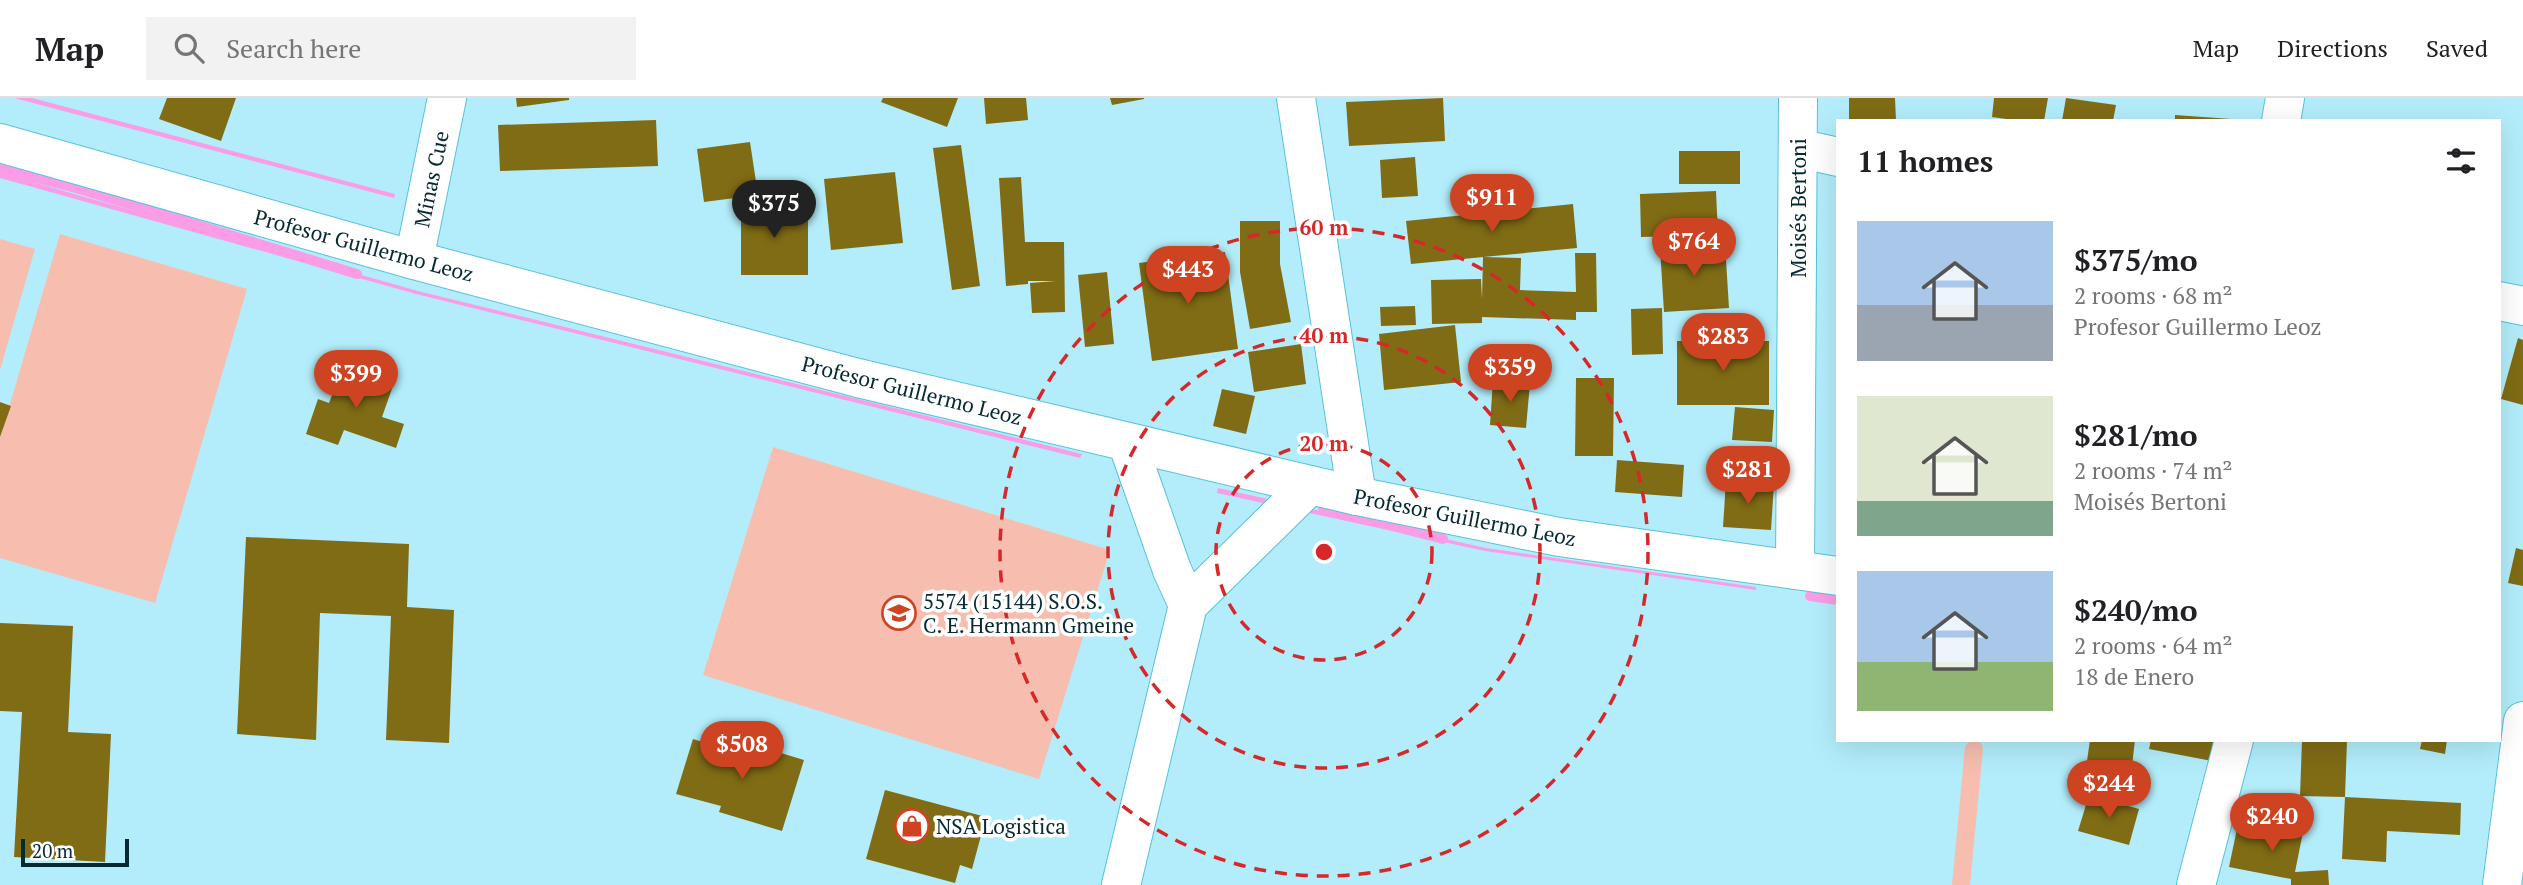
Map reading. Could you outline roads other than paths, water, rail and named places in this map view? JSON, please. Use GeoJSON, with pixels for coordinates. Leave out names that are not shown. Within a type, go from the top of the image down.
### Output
{"type":"FeatureCollection","features":[{"type":"Feature","properties":{"kind":"street","name":"Minas Cue"},"geometry":{"type":"LineString","coordinates":[[414,260],[447,98]]}},
{"type":"Feature","properties":{"kind":"street"},"geometry":{"type":"LineString","coordinates":[[1296,98],[1357,496]]}},
{"type":"Feature","properties":{"kind":"street","name":"Moisés Bertoni"},"geometry":{"type":"LineString","coordinates":[[1795,570],[1798,98]]}},
{"type":"Feature","properties":{"kind":"street"},"geometry":{"type":"LineString","coordinates":[[2281,119],[2285,98]]}},
{"type":"Feature","properties":{"kind":"street","name":"Profesor Guillermo Leoz"},"geometry":{"type":"LineString","coordinates":[[0,143],[414,260],[858,378],[1127,442],[1357,496],[1559,537],[1836,576]]}},
{"type":"Feature","properties":{"kind":"street"},"geometry":{"type":"LineString","coordinates":[[1798,148],[1836,157]]}},
{"type":"Feature","properties":{"kind":"street"},"geometry":{"type":"LineString","coordinates":[[2501,301],[2523,306]]}},
{"type":"Feature","properties":{"kind":"street"},"geometry":{"type":"LineString","coordinates":[[1127,442],[1172,570],[1188,606]]}},
{"type":"Feature","properties":{"kind":"street"},"geometry":{"type":"LineString","coordinates":[[1121,885],[1188,606],[1310,485]]}},
{"type":"Feature","properties":{"kind":"street"},"geometry":{"type":"LineString","coordinates":[[2501,706],[2523,711]]}},
{"type":"Feature","properties":{"kind":"street"},"geometry":{"type":"LineString","coordinates":[[2502,885],[2523,720]]}},
{"type":"Feature","properties":{"kind":"street"},"geometry":{"type":"LineString","coordinates":[[2196,885],[2233,742]]}},
{"type":"Feature","properties":{"kind":"waterway"},"geometry":{"type":"LineString","coordinates":[[0,169],[76,188],[357,274]]}},
{"type":"Feature","properties":{"kind":"waterway"},"geometry":{"type":"LineString","coordinates":[[1323,508],[1443,539]]}},
{"type":"Feature","properties":{"kind":"waterway"},"geometry":{"type":"LineString","coordinates":[[1810,596],[1836,600]]}},
{"type":"Feature","properties":{"kind":"place","name":"5574 (15144) S.O.S. C. E. Hermann Gmeine"},"geometry":{"type":"Point","coordinates":[899,613]}},
{"type":"Feature","properties":{"kind":"place","name":"NSA Logistica"},"geometry":{"type":"Point","coordinates":[912,826]}}]}
